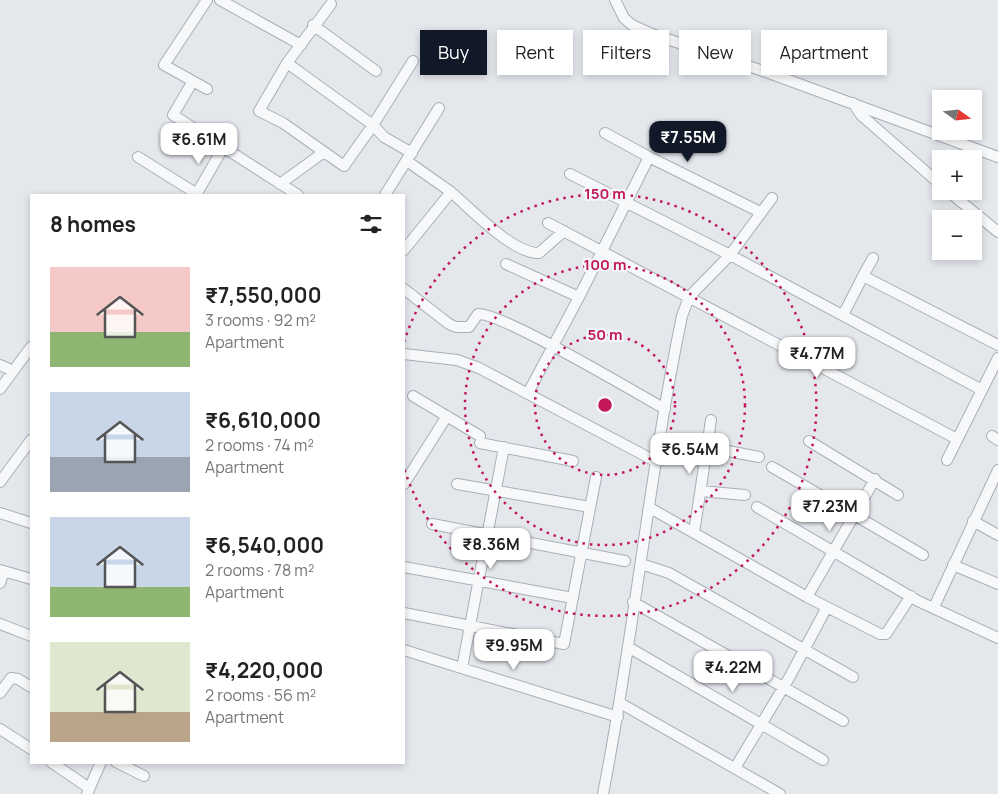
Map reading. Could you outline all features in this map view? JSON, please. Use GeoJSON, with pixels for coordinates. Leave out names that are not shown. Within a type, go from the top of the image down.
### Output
{"type":"FeatureCollection","features":[{"type":"Feature","properties":{"kind":"street"},"geometry":{"type":"LineString","coordinates":[[207,90],[164,65],[208,0]]}},
{"type":"Feature","properties":{"kind":"street"},"geometry":{"type":"LineString","coordinates":[[220,0],[301,45]]}},
{"type":"Feature","properties":{"kind":"street"},"geometry":{"type":"LineString","coordinates":[[615,0],[624,18],[632,25],[652,34],[853,103],[998,157]]}},
{"type":"Feature","properties":{"kind":"street"},"geometry":{"type":"LineString","coordinates":[[330,4],[287,63],[259,111],[283,123],[344,166],[373,126],[413,62]]}},
{"type":"Feature","properties":{"kind":"street"},"geometry":{"type":"LineString","coordinates":[[313,25],[376,71]]}},
{"type":"Feature","properties":{"kind":"street"},"geometry":{"type":"LineString","coordinates":[[287,63],[373,126],[512,244],[529,252],[539,253],[564,231]]}},
{"type":"Feature","properties":{"kind":"street"},"geometry":{"type":"LineString","coordinates":[[193,81],[173,115],[296,194]]}},
{"type":"Feature","properties":{"kind":"street"},"geometry":{"type":"LineString","coordinates":[[853,103],[861,115],[932,177]]}},
{"type":"Feature","properties":{"kind":"street"},"geometry":{"type":"LineString","coordinates":[[386,194],[439,108]]}},
{"type":"Feature","properties":{"kind":"street"},"geometry":{"type":"LineString","coordinates":[[605,133],[648,157],[760,212]]}},
{"type":"Feature","properties":{"kind":"street"},"geometry":{"type":"LineString","coordinates":[[138,157],[200,194],[223,148]]}},
{"type":"Feature","properties":{"kind":"street"},"geometry":{"type":"LineString","coordinates":[[280,184],[324,152]]}},
{"type":"Feature","properties":{"kind":"street"},"geometry":{"type":"LineString","coordinates":[[528,393],[602,252],[648,157]]}},
{"type":"Feature","properties":{"kind":"street"},"geometry":{"type":"LineString","coordinates":[[570,174],[730,255],[982,390]]}},
{"type":"Feature","properties":{"kind":"street"},"geometry":{"type":"LineString","coordinates":[[405,249],[450,192]]}},
{"type":"Feature","properties":{"kind":"street"},"geometry":{"type":"LineString","coordinates":[[603,794],[618,717],[633,602],[682,316],[689,298],[730,255],[772,198]]}},
{"type":"Feature","properties":{"kind":"street"},"geometry":{"type":"LineString","coordinates":[[959,200],[998,232]]}},
{"type":"Feature","properties":{"kind":"street"},"geometry":{"type":"LineString","coordinates":[[548,223],[957,439]]}},
{"type":"Feature","properties":{"kind":"street"},"geometry":{"type":"LineString","coordinates":[[843,315],[873,258]]}},
{"type":"Feature","properties":{"kind":"street"},"geometry":{"type":"LineString","coordinates":[[506,264],[579,297]]}},
{"type":"Feature","properties":{"kind":"street"},"geometry":{"type":"LineString","coordinates":[[863,276],[998,345]]}},
{"type":"Feature","properties":{"kind":"street"},"geometry":{"type":"LineString","coordinates":[[405,290],[456,327],[468,327],[478,314],[482,314],[553,346],[665,409]]}},
{"type":"Feature","properties":{"kind":"street"},"geometry":{"type":"LineString","coordinates":[[0,388],[30,349]]}},
{"type":"Feature","properties":{"kind":"street"},"geometry":{"type":"LineString","coordinates":[[405,355],[457,360],[479,368],[656,462]]}},
{"type":"Feature","properties":{"kind":"street"},"geometry":{"type":"LineString","coordinates":[[947,460],[998,358]]}},
{"type":"Feature","properties":{"kind":"street"},"geometry":{"type":"LineString","coordinates":[[0,365],[13,371]]}},
{"type":"Feature","properties":{"kind":"street"},"geometry":{"type":"LineString","coordinates":[[413,396],[447,416],[480,439],[504,447],[573,461]]}},
{"type":"Feature","properties":{"kind":"street"},"geometry":{"type":"LineString","coordinates":[[405,482],[447,416]]}},
{"type":"Feature","properties":{"kind":"street"},"geometry":{"type":"LineString","coordinates":[[694,533],[711,420]]}},
{"type":"Feature","properties":{"kind":"street"},"geometry":{"type":"LineString","coordinates":[[809,440],[898,494]]}},
{"type":"Feature","properties":{"kind":"street"},"geometry":{"type":"LineString","coordinates":[[0,482],[30,441]]}},
{"type":"Feature","properties":{"kind":"street"},"geometry":{"type":"LineString","coordinates":[[462,668],[504,447]]}},
{"type":"Feature","properties":{"kind":"street"},"geometry":{"type":"LineString","coordinates":[[707,447],[759,457]]}},
{"type":"Feature","properties":{"kind":"street"},"geometry":{"type":"LineString","coordinates":[[772,467],[923,556]]}},
{"type":"Feature","properties":{"kind":"street"},"geometry":{"type":"LineString","coordinates":[[934,607],[973,521],[994,488],[998,470]]}},
{"type":"Feature","properties":{"kind":"street"},"geometry":{"type":"LineString","coordinates":[[405,613],[564,644],[596,477]]}},
{"type":"Feature","properties":{"kind":"street"},"geometry":{"type":"LineString","coordinates":[[807,597],[875,479]]}},
{"type":"Feature","properties":{"kind":"street"},"geometry":{"type":"LineString","coordinates":[[457,484],[590,507]]}},
{"type":"Feature","properties":{"kind":"street"},"geometry":{"type":"LineString","coordinates":[[701,491],[744,495]]}},
{"type":"Feature","properties":{"kind":"street"},"geometry":{"type":"LineString","coordinates":[[757,506],[832,552],[910,596],[998,638]]}},
{"type":"Feature","properties":{"kind":"street"},"geometry":{"type":"LineString","coordinates":[[650,508],[807,597],[869,629],[886,634],[910,596]]}},
{"type":"Feature","properties":{"kind":"street"},"geometry":{"type":"LineString","coordinates":[[0,513],[30,523]]}},
{"type":"Feature","properties":{"kind":"street"},"geometry":{"type":"LineString","coordinates":[[973,521],[998,535]]}},
{"type":"Feature","properties":{"kind":"street"},"geometry":{"type":"LineString","coordinates":[[432,524],[625,561]]}},
{"type":"Feature","properties":{"kind":"street"},"geometry":{"type":"LineString","coordinates":[[641,564],[669,573],[853,677]]}},
{"type":"Feature","properties":{"kind":"street"},"geometry":{"type":"LineString","coordinates":[[953,565],[998,584]]}},
{"type":"Feature","properties":{"kind":"street"},"geometry":{"type":"LineString","coordinates":[[405,566],[573,598]]}},
{"type":"Feature","properties":{"kind":"street"},"geometry":{"type":"LineString","coordinates":[[0,583],[2,570],[30,579]]}},
{"type":"Feature","properties":{"kind":"street"},"geometry":{"type":"LineString","coordinates":[[633,602],[843,721]]}},
{"type":"Feature","properties":{"kind":"street"},"geometry":{"type":"LineString","coordinates":[[735,768],[784,688],[827,607]]}},
{"type":"Feature","properties":{"kind":"street"},"geometry":{"type":"LineString","coordinates":[[0,624],[30,636]]}},
{"type":"Feature","properties":{"kind":"street"},"geometry":{"type":"LineString","coordinates":[[628,648],[823,760]]}},
{"type":"Feature","properties":{"kind":"street"},"geometry":{"type":"LineString","coordinates":[[405,650],[618,717]]}},
{"type":"Feature","properties":{"kind":"street"},"geometry":{"type":"LineString","coordinates":[[0,693],[7,682],[15,678],[30,686]]}},
{"type":"Feature","properties":{"kind":"street"},"geometry":{"type":"LineString","coordinates":[[620,703],[780,794]]}},
{"type":"Feature","properties":{"kind":"street"},"geometry":{"type":"LineString","coordinates":[[0,729],[30,748]]}},
{"type":"Feature","properties":{"kind":"street"},"geometry":{"type":"LineString","coordinates":[[54,764],[88,791],[99,764]]}},
{"type":"Feature","properties":{"kind":"street"},"geometry":{"type":"LineString","coordinates":[[120,764],[144,776]]}}]}
